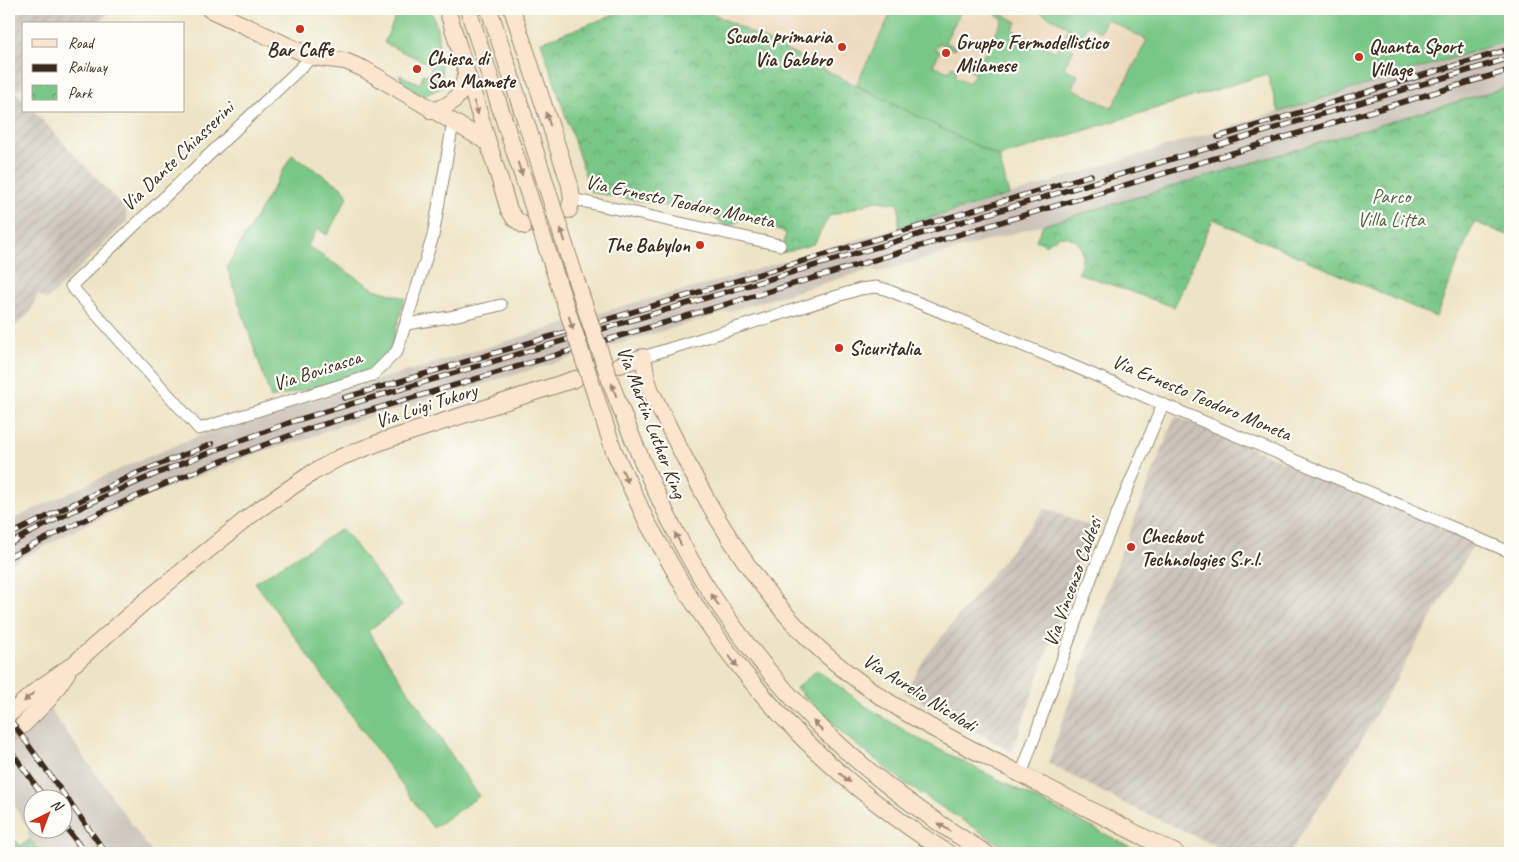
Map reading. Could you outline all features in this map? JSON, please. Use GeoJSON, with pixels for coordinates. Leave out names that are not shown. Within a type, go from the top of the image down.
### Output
{"type":"FeatureCollection","features":[{"type":"Feature","properties":{"kind":"street"},"geometry":{"type":"LineString","coordinates":[[209,9],[312,57],[345,61],[364,69],[487,142]]}},
{"type":"Feature","properties":{"kind":"street"},"geometry":{"type":"LineString","coordinates":[[447,9],[509,210],[515,219],[525,226]]}},
{"type":"Feature","properties":{"kind":"street","name":"Via Martin Luther King"},"geometry":{"type":"LineString","coordinates":[[468,9],[612,444],[646,522],[686,591],[736,664],[762,696],[803,739],[871,800],[948,853]]}},
{"type":"Feature","properties":{"kind":"street","name":"Via Martin Luther King"},"geometry":{"type":"LineString","coordinates":[[489,9],[631,439],[663,510],[703,581],[758,661],[821,729],[904,800],[986,853]]}},
{"type":"Feature","properties":{"kind":"street","name":"Via Ernesto Teodoro Moneta"},"geometry":{"type":"LineString","coordinates":[[512,9],[570,185],[571,204],[780,245]]}},
{"type":"Feature","properties":{"kind":"street","name":"Via Dante Chiasserini"},"geometry":{"type":"LineString","coordinates":[[71,286],[312,57]]}},
{"type":"Feature","properties":{"kind":"street"},"geometry":{"type":"LineString","coordinates":[[432,111],[447,106],[455,100],[462,91],[466,74]]}},
{"type":"Feature","properties":{"kind":"street","name":"Via Bovisasca"},"geometry":{"type":"LineString","coordinates":[[71,286],[199,429],[373,375],[397,351],[407,324],[433,236],[453,123]]}},
{"type":"Feature","properties":{"kind":"street","name":"Via Ernesto Teodoro Moneta"},"geometry":{"type":"LineString","coordinates":[[643,357],[832,298],[876,287],[894,292],[1163,404],[1510,552]]}},
{"type":"Feature","properties":{"kind":"street"},"geometry":{"type":"LineString","coordinates":[[407,324],[449,318],[501,305]]}},
{"type":"Feature","properties":{"kind":"street"},"geometry":{"type":"LineString","coordinates":[[620,364],[643,357]]}},
{"type":"Feature","properties":{"kind":"street","name":"Via Aurelio Nicolodi"},"geometry":{"type":"LineString","coordinates":[[643,357],[648,384],[694,479],[751,571],[781,608],[825,654],[860,682],[918,719],[1021,775],[1176,853]]}},
{"type":"Feature","properties":{"kind":"street","name":"Via Luigi Tukory"},"geometry":{"type":"LineString","coordinates":[[75,663],[268,501],[296,482],[339,458],[378,443],[575,379]]}},
{"type":"Feature","properties":{"kind":"street","name":"Via Vincenzo Caldesi"},"geometry":{"type":"LineString","coordinates":[[1021,775],[1098,558],[1163,404]]}},
{"type":"Feature","properties":{"kind":"street"},"geometry":{"type":"LineString","coordinates":[[12,712],[38,689],[75,663]]}},
{"type":"Feature","properties":{"kind":"street"},"geometry":{"type":"LineString","coordinates":[[22,726],[48,699],[75,663]]}},
{"type":"Feature","properties":{"kind":"shaded area"},"geometry":{"type":"Polygon","coordinates":[[[9,9],[113,9],[98,22],[22,22],[22,88],[16,92],[22,99],[22,112],[35,112],[126,210],[127,221],[47,300],[38,294],[30,313],[9,332],[9,9]]]}},
{"type":"Feature","properties":{"kind":"shaded area"},"geometry":{"type":"Polygon","coordinates":[[[704,9],[1249,9],[1267,74],[999,157],[704,9]]]}},
{"type":"Feature","properties":{"kind":"shaded area"},"geometry":{"type":"Polygon","coordinates":[[[1510,40],[1510,86],[1143,196],[879,272],[872,269],[327,430],[305,440],[266,450],[162,490],[87,524],[9,565],[9,521],[126,466],[194,438],[243,421],[633,303],[700,286],[1009,195],[1510,40]]]}},
{"type":"Feature","properties":{"kind":"shaded area"},"geometry":{"type":"Polygon","coordinates":[[[1175,416],[1475,542],[1350,759],[1289,853],[1231,853],[1123,803],[1048,763],[1118,561],[1175,416]]]}},
{"type":"Feature","properties":{"kind":"shaded area"},"geometry":{"type":"Polygon","coordinates":[[[1045,508],[1091,527],[1012,752],[904,692],[928,654],[1045,508]]]}},
{"type":"Feature","properties":{"kind":"shaded area"},"geometry":{"type":"Polygon","coordinates":[[[50,709],[152,853],[43,853],[29,840],[72,840],[72,790],[22,790],[22,819],[9,796],[9,748],[50,709]]]}},
{"type":"Feature","properties":{"kind":"green space"},"geometry":{"type":"Polygon","coordinates":[[[399,9],[431,9],[437,28],[443,87],[424,96],[400,83],[400,75],[420,84],[423,74],[427,75],[431,70],[429,64],[384,43],[399,9]]]}},
{"type":"Feature","properties":{"kind":"green space"},"geometry":{"type":"Polygon","coordinates":[[[629,9],[704,9],[999,157],[1009,195],[899,227],[899,204],[876,201],[829,216],[814,244],[782,253],[786,233],[743,219],[727,227],[709,214],[591,192],[541,42],[629,9]]]}},
{"type":"Feature","properties":{"kind":"green space"},"geometry":{"type":"Polygon","coordinates":[[[893,9],[962,9],[945,42],[956,47],[954,50],[939,43],[935,49],[940,52],[933,65],[948,72],[952,66],[958,69],[955,76],[969,83],[975,73],[970,71],[973,64],[978,66],[1003,19],[996,15],[998,12],[1017,22],[1013,30],[1056,52],[1061,42],[1074,49],[1064,68],[1078,75],[1072,88],[1112,108],[1147,40],[1107,19],[1100,32],[1087,25],[1078,43],[1064,37],[1069,27],[1034,9],[1510,9],[1510,40],[1279,112],[1267,74],[999,157],[856,85],[893,9]]]}},
{"type":"Feature","properties":{"kind":"green space","name":"Parco Villa Litta"},"geometry":{"type":"Polygon","coordinates":[[[1510,86],[1510,236],[1474,222],[1436,317],[1213,219],[1174,307],[1078,273],[1081,266],[1082,253],[1081,247],[1074,239],[1059,236],[1046,245],[1036,240],[1043,225],[1510,86]]]}},
{"type":"Feature","properties":{"kind":"green space"},"geometry":{"type":"Polygon","coordinates":[[[292,155],[343,188],[348,196],[327,235],[318,229],[307,246],[374,289],[405,298],[389,354],[374,372],[271,398],[227,267],[292,155]]]}},
{"type":"Feature","properties":{"kind":"green space"},"geometry":{"type":"Polygon","coordinates":[[[342,529],[402,606],[368,631],[479,796],[433,828],[255,582],[342,529]]]}},
{"type":"Feature","properties":{"kind":"green space"},"geometry":{"type":"Polygon","coordinates":[[[817,670],[867,707],[915,737],[1142,853],[1013,853],[906,784],[844,735],[796,688],[817,670]]]}},
{"type":"Feature","properties":{"kind":"green space"},"geometry":{"type":"Polygon","coordinates":[[[13,838],[21,846],[29,840],[43,853],[9,853],[9,841],[13,838]]]}},
{"type":"Feature","properties":{"kind":"tunnel"},"geometry":{"type":"LineString","coordinates":[[9,739],[22,726]]}},
{"type":"Feature","properties":{"kind":"railway"},"geometry":{"type":"LineString","coordinates":[[1218,137],[1510,49]]}},
{"type":"Feature","properties":{"kind":"railway"},"geometry":{"type":"LineString","coordinates":[[9,544],[114,492],[221,448],[294,421],[1510,58]]}},
{"type":"Feature","properties":{"kind":"railway"},"geometry":{"type":"LineString","coordinates":[[9,557],[82,521],[156,488],[231,457],[308,429],[1510,70]]}},
{"type":"Feature","properties":{"kind":"railway"},"geometry":{"type":"LineString","coordinates":[[344,398],[1091,175]]}},
{"type":"Feature","properties":{"kind":"railway"},"geometry":{"type":"LineString","coordinates":[[9,535],[137,473],[212,444]]}},
{"type":"Feature","properties":{"kind":"railway"},"geometry":{"type":"LineString","coordinates":[[9,718],[106,853]]}},
{"type":"Feature","properties":{"kind":"railway"},"geometry":{"type":"LineString","coordinates":[[9,748],[39,790]]}},
{"type":"Feature","properties":{"kind":"railway"},"geometry":{"type":"LineString","coordinates":[[72,835],[85,853]]}},
{"type":"Feature","properties":{"kind":"place","name":"Bar Caffe"},"geometry":{"type":"Point","coordinates":[300,29]}},
{"type":"Feature","properties":{"kind":"place","name":"Scuola primaria Via Gabbro"},"geometry":{"type":"Point","coordinates":[842,47]}},
{"type":"Feature","properties":{"kind":"place","name":"Gruppo Fermodellistico Milanese"},"geometry":{"type":"Point","coordinates":[946,53]}},
{"type":"Feature","properties":{"kind":"place","name":"Quanta Sport Village"},"geometry":{"type":"Point","coordinates":[1359,57]}},
{"type":"Feature","properties":{"kind":"place","name":"Chiesa di San Mamete"},"geometry":{"type":"Point","coordinates":[417,69]}},
{"type":"Feature","properties":{"kind":"place","name":"The Babylon"},"geometry":{"type":"Point","coordinates":[700,245]}},
{"type":"Feature","properties":{"kind":"place","name":"Sicuritalia"},"geometry":{"type":"Point","coordinates":[839,348]}},
{"type":"Feature","properties":{"kind":"place","name":"Checkout Technologies S.r.l."},"geometry":{"type":"Point","coordinates":[1131,547]}}]}
